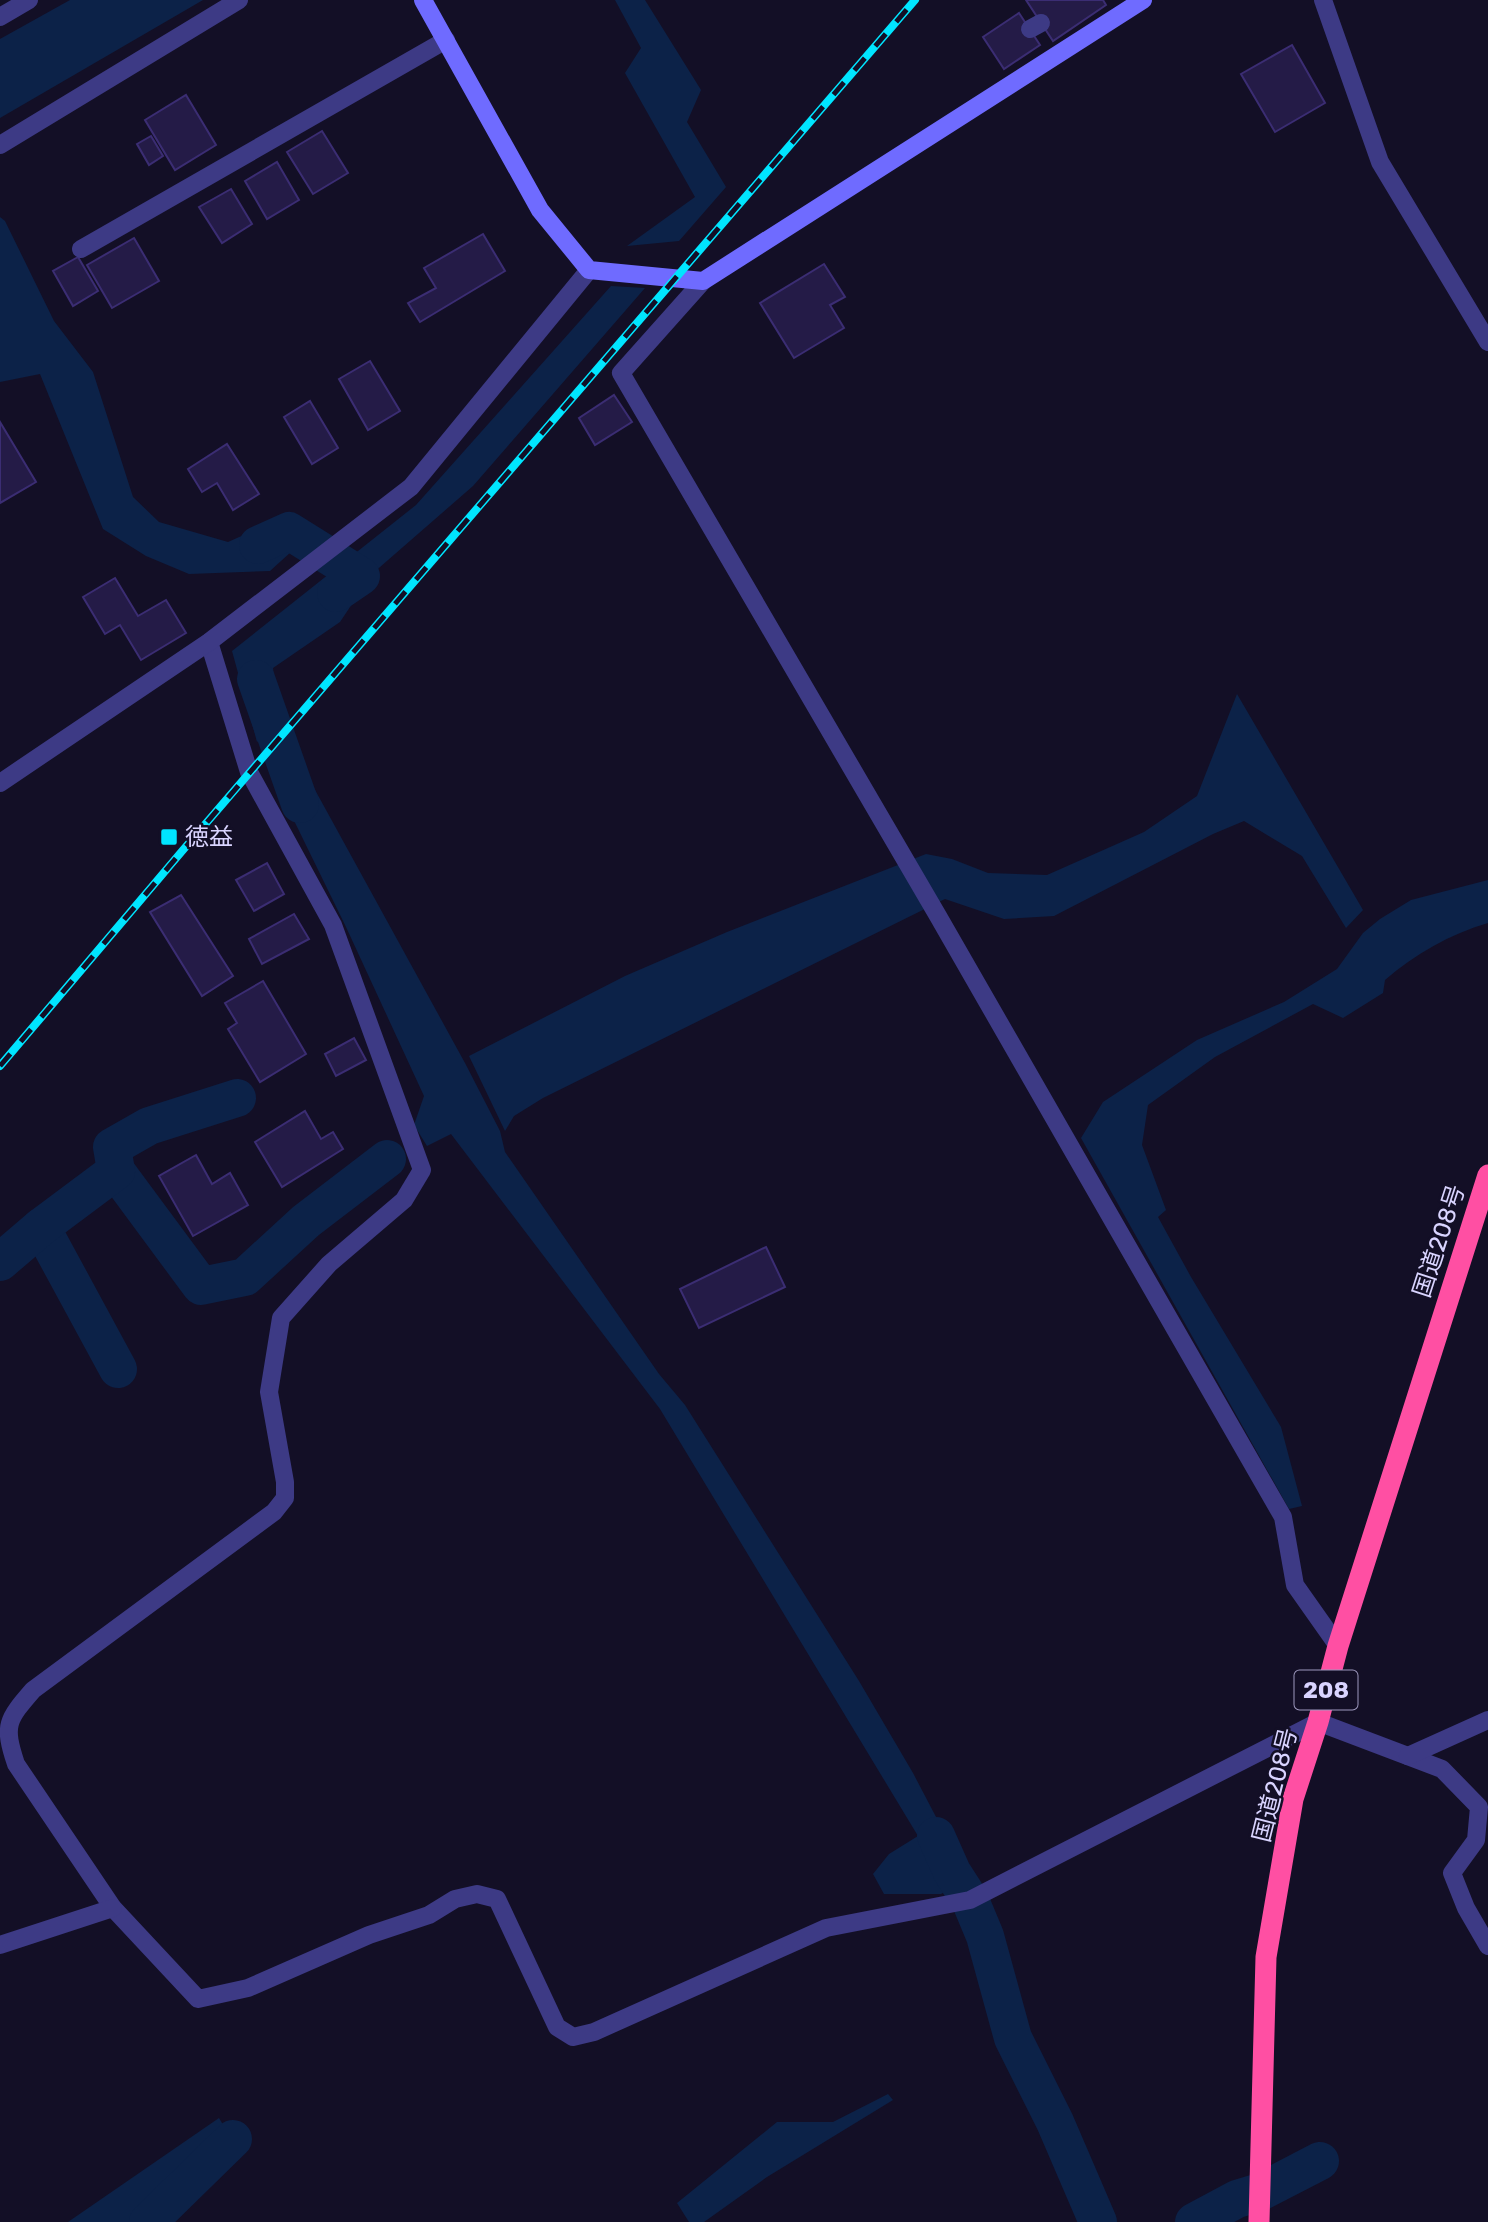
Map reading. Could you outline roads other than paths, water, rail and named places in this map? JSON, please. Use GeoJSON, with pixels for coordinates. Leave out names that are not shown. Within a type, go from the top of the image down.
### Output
{"type":"FeatureCollection","features":[{"type":"Feature","properties":{"kind":"highway","name":"国道208号"},"geometry":{"type":"LineString","coordinates":[[1259,2222],[1266,1957],[1293,1799],[1318,1722],[1338,1646],[1481,1215],[1488,1175]]}},
{"type":"Feature","properties":{"kind":"street"},"geometry":{"type":"LineString","coordinates":[[0,17],[29,0]]}},
{"type":"Feature","properties":{"kind":"street"},"geometry":{"type":"LineString","coordinates":[[0,145],[239,0]]}},
{"type":"Feature","properties":{"kind":"street"},"geometry":{"type":"LineString","coordinates":[[423,0],[540,210],[589,270],[703,281]]}},
{"type":"Feature","properties":{"kind":"street"},"geometry":{"type":"LineString","coordinates":[[1143,0],[703,281],[621,373],[938,916],[1283,1517],[1296,1585],[1338,1646]]}},
{"type":"Feature","properties":{"kind":"street"},"geometry":{"type":"LineString","coordinates":[[1323,0],[1380,162],[1488,342]]}},
{"type":"Feature","properties":{"kind":"street"},"geometry":{"type":"LineString","coordinates":[[81,249],[446,40]]}},
{"type":"Feature","properties":{"kind":"street"},"geometry":{"type":"LineString","coordinates":[[0,783],[209,642],[411,487],[589,270]]}},
{"type":"Feature","properties":{"kind":"street"},"geometry":{"type":"LineString","coordinates":[[209,642],[249,772],[333,925],[422,1170],[404,1200],[328,1264],[281,1318],[269,1392],[285,1482],[285,1498],[274,1512],[33,1690],[12,1714],[7,1737],[16,1764],[113,1908],[198,1999],[248,1988],[369,1935],[429,1915],[455,1899],[477,1894],[497,1899],[557,2027],[573,2037],[594,2032],[826,1928],[970,1900],[1318,1722],[1441,1769],[1479,1807],[1482,1841],[1452,1874],[1466,1908],[1488,1946]]}},
{"type":"Feature","properties":{"kind":"street"},"geometry":{"type":"LineString","coordinates":[[1408,1756],[1488,1720]]}},
{"type":"Feature","properties":{"kind":"street"},"geometry":{"type":"LineString","coordinates":[[0,1945],[113,1908]]}},
{"type":"Feature","properties":{"kind":"water"},"geometry":{"type":"Polygon","coordinates":[[[70,0],[203,0],[0,118],[0,39],[70,0]]]}},
{"type":"Feature","properties":{"kind":"water"},"geometry":{"type":"Polygon","coordinates":[[[615,0],[645,0],[701,90],[687,122],[726,187],[679,241],[627,246],[695,197],[625,73],[641,48],[615,0]]]}},
{"type":"Feature","properties":{"kind":"water"},"geometry":{"type":"Polygon","coordinates":[[[0,217],[5,221],[54,321],[93,372],[133,497],[159,522],[228,542],[275,521],[292,518],[313,532],[270,571],[189,574],[146,556],[103,529],[40,374],[0,382],[0,217]]]}},
{"type":"Feature","properties":{"kind":"water"},"geometry":{"type":"Polygon","coordinates":[[[611,286],[645,288],[473,486],[372,574],[340,622],[273,668],[280,722],[257,742],[232,651],[416,505],[611,286]]]}},
{"type":"Feature","properties":{"kind":"water"},"geometry":{"type":"Polygon","coordinates":[[[1237,694],[1363,910],[1346,928],[1302,856],[1244,821],[1213,834],[1054,916],[1004,919],[945,899],[543,1098],[514,1116],[505,1131],[469,1056],[625,976],[727,932],[926,854],[952,859],[988,873],[1047,875],[1144,832],[1197,796],[1237,694]]]}},
{"type":"Feature","properties":{"kind":"water"},"geometry":{"type":"Polygon","coordinates":[[[292,748],[465,1063],[500,1131],[505,1152],[659,1374],[685,1405],[859,1681],[913,1773],[968,1878],[941,1894],[884,1894],[873,1874],[889,1854],[918,1836],[660,1409],[451,1134],[427,1146],[414,1125],[424,1096],[282,796],[275,764],[292,748]]]}},
{"type":"Feature","properties":{"kind":"water"},"geometry":{"type":"Polygon","coordinates":[[[1488,880],[1488,923],[1460,933],[1421,953],[1385,980],[1383,993],[1343,1018],[1313,1004],[1215,1057],[1148,1105],[1142,1145],[1166,1210],[1158,1217],[1281,1427],[1302,1506],[1289,1509],[1081,1138],[1103,1102],[1197,1040],[1284,1002],[1337,969],[1363,933],[1380,919],[1411,900],[1488,880]]]}},
{"type":"Feature","properties":{"kind":"water"},"geometry":{"type":"Polygon","coordinates":[[[888,2094],[893,2100],[767,2177],[704,2222],[689,2222],[677,2203],[777,2122],[833,2122],[888,2094]]]}},
{"type":"Feature","properties":{"kind":"water"},"geometry":{"type":"Polygon","coordinates":[[[219,2118],[235,2145],[164,2222],[68,2222],[219,2118]]]}},
{"type":"Feature","properties":{"kind":"waterway"},"geometry":{"type":"LineString","coordinates":[[258,545],[289,531],[361,576],[336,593]]}},
{"type":"Feature","properties":{"kind":"waterway"},"geometry":{"type":"LineString","coordinates":[[256,679],[300,804]]}},
{"type":"Feature","properties":{"kind":"waterway"},"geometry":{"type":"LineString","coordinates":[[0,1262],[41,1227],[116,1171],[112,1147],[149,1126],[237,1098]]}},
{"type":"Feature","properties":{"kind":"waterway"},"geometry":{"type":"LineString","coordinates":[[116,1171],[201,1286],[245,1277],[306,1221],[387,1159]]}},
{"type":"Feature","properties":{"kind":"waterway"},"geometry":{"type":"LineString","coordinates":[[41,1227],[118,1369]]}},
{"type":"Feature","properties":{"kind":"waterway"},"geometry":{"type":"LineString","coordinates":[[936,1836],[952,1872],[970,1900],[985,1936],[1013,2038],[1055,2122],[1098,2222]]}},
{"type":"Feature","properties":{"kind":"waterway"},"geometry":{"type":"LineString","coordinates":[[148,2222],[233,2139]]}},
{"type":"Feature","properties":{"kind":"waterway"},"geometry":{"type":"LineString","coordinates":[[1194,2222],[1320,2161]]}},
{"type":"Feature","properties":{"kind":"railway"},"geometry":{"type":"LineString","coordinates":[[0,1066],[915,0]]}},
{"type":"Feature","properties":{"kind":"place","name":"徳益"},"geometry":{"type":"Point","coordinates":[169,837]}}]}
